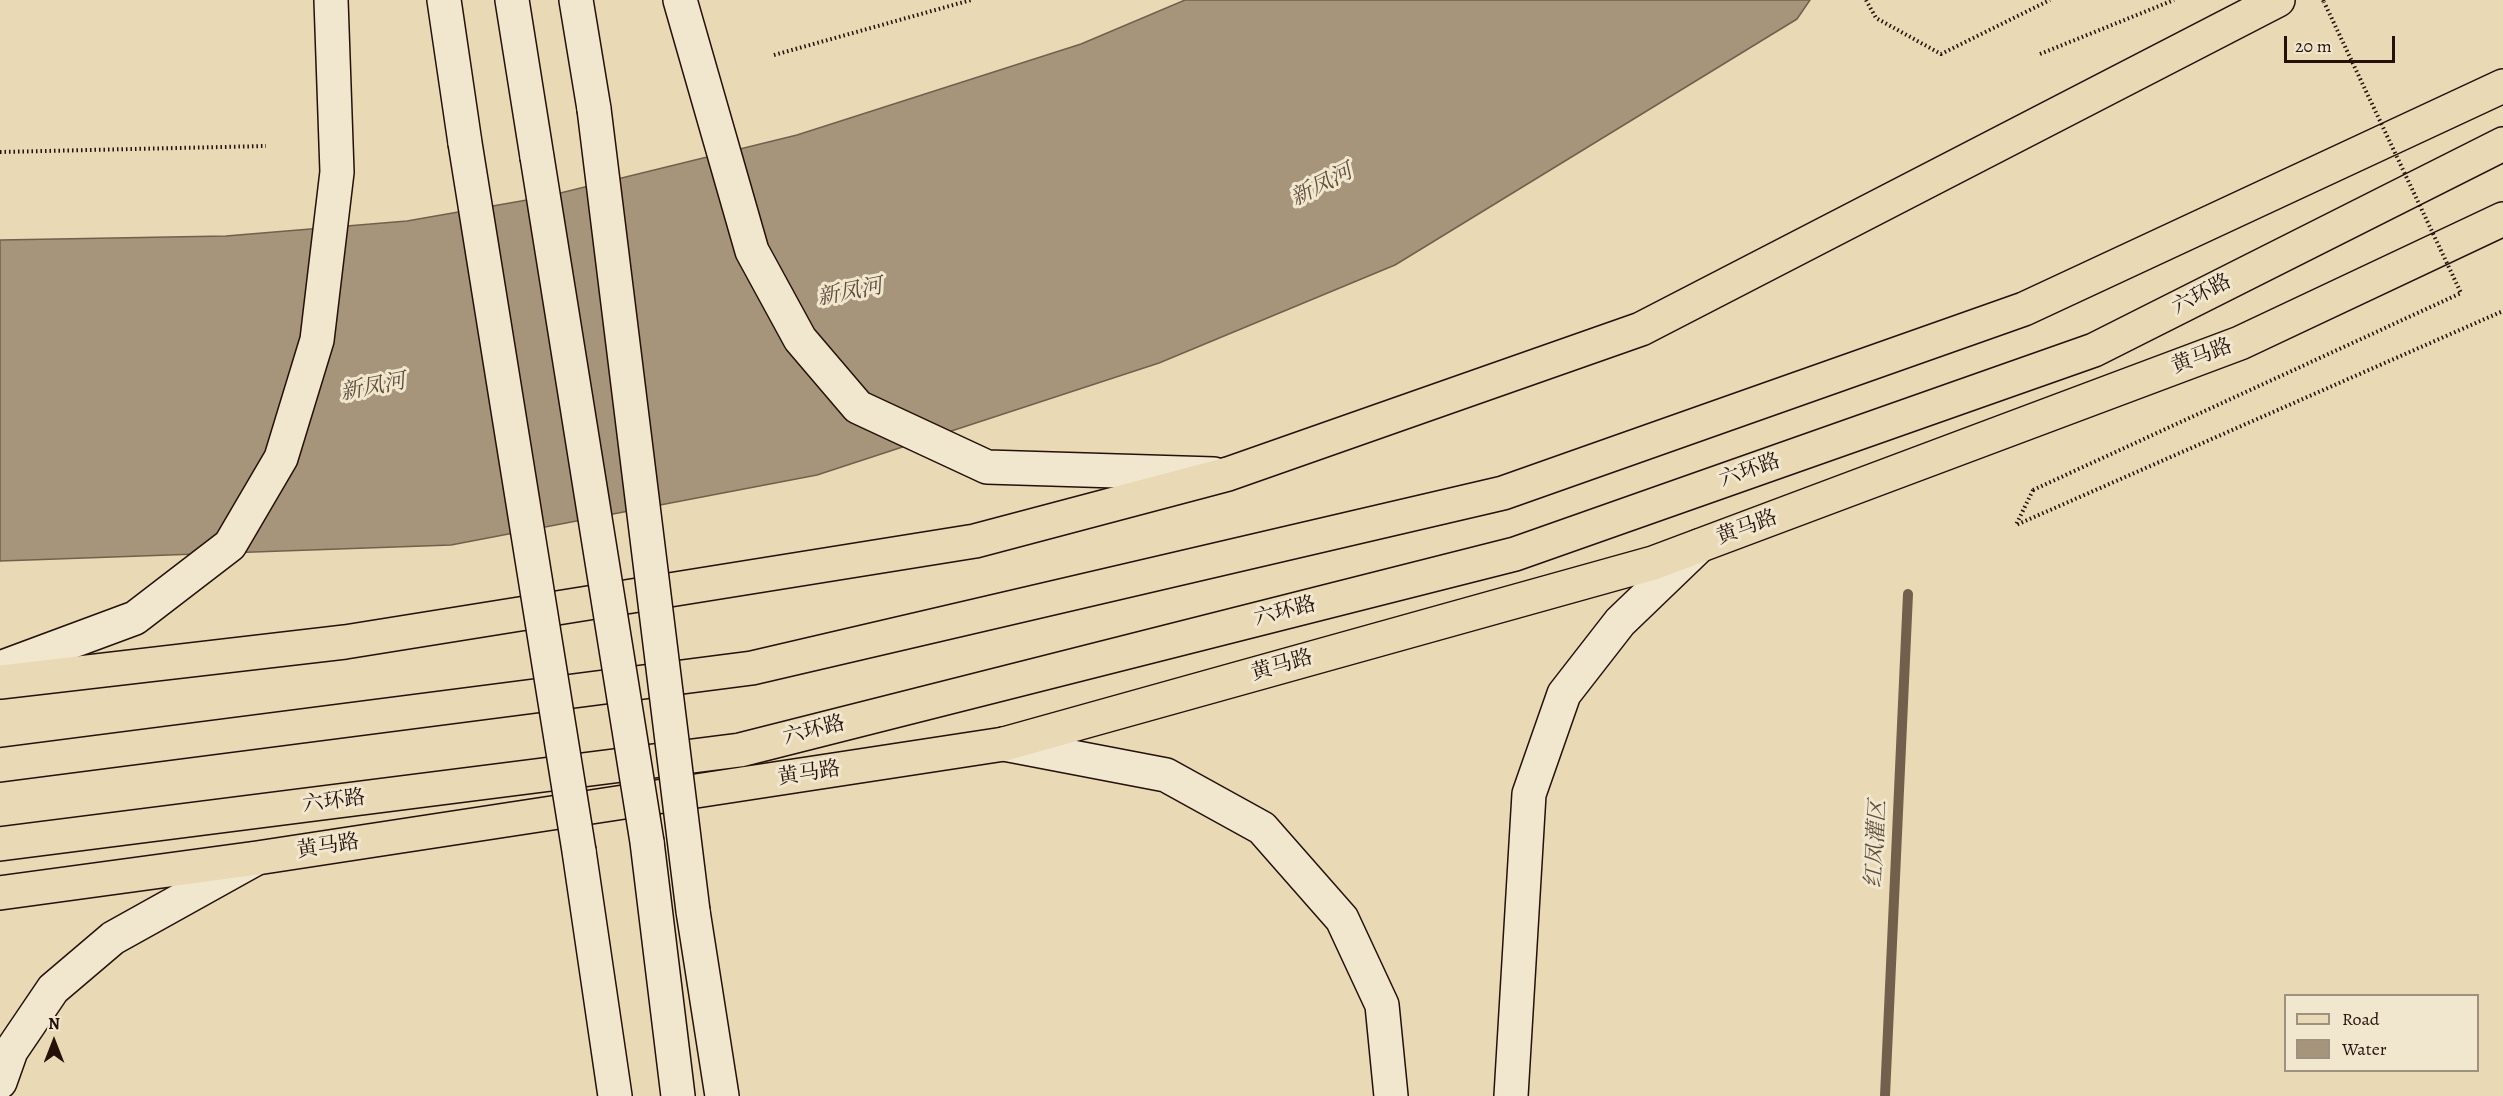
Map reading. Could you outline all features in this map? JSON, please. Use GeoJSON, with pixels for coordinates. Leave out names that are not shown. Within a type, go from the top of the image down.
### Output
{"type":"FeatureCollection","features":[{"type":"Feature","properties":{"kind":"main road"},"geometry":{"type":"LineString","coordinates":[[0,668],[135,618],[230,545],[281,458],[317,340],[337,172],[331,0]]}},
{"type":"Feature","properties":{"kind":"main road"},"geometry":{"type":"LineString","coordinates":[[444,0],[579,850],[615,1096]]}},
{"type":"Feature","properties":{"kind":"main road"},"geometry":{"type":"LineString","coordinates":[[512,0],[647,842],[678,1096]]}},
{"type":"Feature","properties":{"kind":"main road"},"geometry":{"type":"LineString","coordinates":[[576,0],[594,109],[693,911],[722,1096]]}},
{"type":"Feature","properties":{"kind":"main road"},"geometry":{"type":"LineString","coordinates":[[680,0],[752,250],[800,339],[858,407],[987,467],[1228,474]]}},
{"type":"Feature","properties":{"kind":"main road"},"geometry":{"type":"LineString","coordinates":[[0,682],[345,642],[975,541],[1228,474],[1641,329],[2278,0]]}},
{"type":"Feature","properties":{"kind":"main road"},"geometry":{"type":"LineString","coordinates":[[0,765],[752,669],[1503,493],[2024,309],[2503,86]]}},
{"type":"Feature","properties":{"kind":"main road","name":"六环路"},"geometry":{"type":"LineString","coordinates":[[0,844],[740,750],[1515,554],[2094,350],[2503,144]]}},
{"type":"Feature","properties":{"kind":"main road","name":"黄马路"},"geometry":{"type":"LineString","coordinates":[[0,893],[257,858],[1004,744],[1653,563],[2240,344],[2503,219]]}},
{"type":"Feature","properties":{"kind":"main road"},"geometry":{"type":"LineString","coordinates":[[1511,1096],[1529,794],[1564,694],[1620,622],[1698,546]]}},
{"type":"Feature","properties":{"kind":"main road"},"geometry":{"type":"LineString","coordinates":[[1004,744],[1166,775],[1262,828],[1342,919],[1382,1005],[1391,1096]]}},
{"type":"Feature","properties":{"kind":"main road"},"geometry":{"type":"LineString","coordinates":[[0,1082],[11,1051],[53,989],[112,938],[257,858]]}},
{"type":"Feature","properties":{"kind":"main road"},"geometry":{"type":"LineString","coordinates":[[594,955],[585,1043],[594,1096]]}},
{"type":"Feature","properties":{"kind":"path"},"geometry":{"type":"LineString","coordinates":[[774,55],[971,0]]}},
{"type":"Feature","properties":{"kind":"path"},"geometry":{"type":"LineString","coordinates":[[1866,0],[1876,18],[1941,54],[2050,0]]}},
{"type":"Feature","properties":{"kind":"path"},"geometry":{"type":"LineString","coordinates":[[2040,54],[2174,0]]}},
{"type":"Feature","properties":{"kind":"path"},"geometry":{"type":"LineString","coordinates":[[2323,0],[2461,293],[2033,490],[2016,525],[2503,311]]}},
{"type":"Feature","properties":{"kind":"path"},"geometry":{"type":"LineString","coordinates":[[0,152],[266,146]]}},
{"type":"Feature","properties":{"kind":"water","name":"新凤河"},"geometry":{"type":"Polygon","coordinates":[[[1185,0],[1810,0],[1797,19],[1395,265],[1159,363],[817,475],[451,545],[0,561],[0,240],[226,236],[407,221],[544,197],[797,135],[1081,44],[1185,0]]]}},
{"type":"Feature","properties":{"kind":"waterway","name":"红凤灌区"},"geometry":{"type":"LineString","coordinates":[[1885,1096],[1908,594]]}}]}
